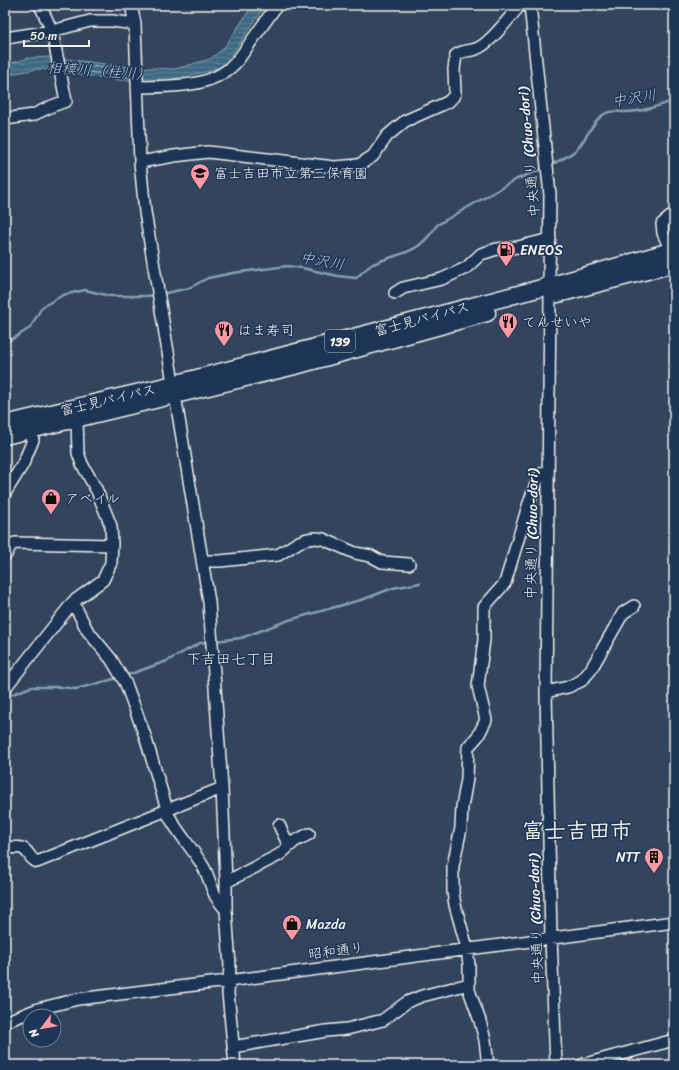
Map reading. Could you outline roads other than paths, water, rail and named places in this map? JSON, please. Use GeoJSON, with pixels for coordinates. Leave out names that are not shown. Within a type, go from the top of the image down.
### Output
{"type":"FeatureCollection","features":[{"type":"Feature","properties":{"kind":"highway","name":"富士見バイパス"},"geometry":{"type":"LineString","coordinates":[[5,424],[295,366],[673,255]]}},
{"type":"Feature","properties":{"kind":"highway","name":"富士見バイパス"},"geometry":{"type":"LineString","coordinates":[[5,436],[77,419],[175,390]]}},
{"type":"Feature","properties":{"kind":"street"},"geometry":{"type":"LineString","coordinates":[[5,119],[33,115],[52,106],[66,102],[52,31],[40,5]]}},
{"type":"Feature","properties":{"kind":"street"},"geometry":{"type":"LineString","coordinates":[[132,5],[135,24],[137,62],[140,162],[145,212],[209,602],[222,788],[226,910],[230,966],[228,980],[234,1065]]}},
{"type":"Feature","properties":{"kind":"street"},"geometry":{"type":"LineString","coordinates":[[137,86],[173,86],[193,84],[214,79],[232,68],[277,5]]}},
{"type":"Feature","properties":{"kind":"street"},"geometry":{"type":"LineString","coordinates":[[140,162],[208,152],[334,167],[359,165],[374,156],[387,136],[405,121],[448,102],[456,93],[454,69],[456,55],[463,50],[477,49],[487,41],[520,5]]}},
{"type":"Feature","properties":{"kind":"street","name":"中央通り (Chuo-dori)"},"geometry":{"type":"LineString","coordinates":[[530,5],[550,195],[546,692],[550,938],[556,1065]]}},
{"type":"Feature","properties":{"kind":"street"},"geometry":{"type":"LineString","coordinates":[[5,38],[52,31],[90,21],[112,21],[135,24]]}},
{"type":"Feature","properties":{"kind":"street"},"geometry":{"type":"LineString","coordinates":[[673,255],[663,234],[662,224],[674,214]]}},
{"type":"Feature","properties":{"kind":"street"},"geometry":{"type":"LineString","coordinates":[[395,293],[403,288],[449,277],[466,268],[481,254],[497,249],[518,248],[550,239]]}},
{"type":"Feature","properties":{"kind":"street"},"geometry":{"type":"LineString","coordinates":[[5,688],[73,602],[103,580],[111,563],[112,526],[78,453],[77,419]]}},
{"type":"Feature","properties":{"kind":"street"},"geometry":{"type":"LineString","coordinates":[[5,493],[24,464],[33,440],[30,431]]}},
{"type":"Feature","properties":{"kind":"street"},"geometry":{"type":"LineString","coordinates":[[488,1065],[485,1040],[469,990],[467,948],[455,905],[453,866],[461,828],[468,747],[478,736],[486,720],[478,686],[484,640],[484,607],[505,583],[538,478],[543,473],[548,471]]}},
{"type":"Feature","properties":{"kind":"street"},"geometry":{"type":"LineString","coordinates":[[202,561],[220,561],[278,555],[299,542],[316,538],[323,539],[355,553],[372,556],[382,562],[409,564]]}},
{"type":"Feature","properties":{"kind":"street"},"geometry":{"type":"LineString","coordinates":[[5,556],[11,546],[15,543],[112,545]]}},
{"type":"Feature","properties":{"kind":"street"},"geometry":{"type":"LineString","coordinates":[[73,602],[87,630],[110,659],[126,684],[145,736],[167,810],[175,826],[192,848],[204,868],[216,897],[226,910]]}},
{"type":"Feature","properties":{"kind":"street"},"geometry":{"type":"LineString","coordinates":[[546,692],[568,688],[581,680],[590,671],[623,612],[634,606]]}},
{"type":"Feature","properties":{"kind":"street"},"geometry":{"type":"LineString","coordinates":[[5,848],[21,848],[26,851],[30,858],[37,862],[222,788]]}},
{"type":"Feature","properties":{"kind":"street"},"geometry":{"type":"LineString","coordinates":[[279,825],[289,846]]}},
{"type":"Feature","properties":{"kind":"street"},"geometry":{"type":"LineString","coordinates":[[226,882],[279,854],[295,841],[309,834]]}},
{"type":"Feature","properties":{"kind":"street","name":"昭和通り"},"geometry":{"type":"LineString","coordinates":[[5,1022],[38,1009],[78,998],[674,922]]}},
{"type":"Feature","properties":{"kind":"street"},"geometry":{"type":"LineString","coordinates":[[233,1047],[326,1031],[347,1029],[383,1020],[407,1002],[422,996],[469,984]]}},
{"type":"Feature","properties":{"kind":"street"},"geometry":{"type":"LineString","coordinates":[[581,1065],[674,1040]]}},
{"type":"Feature","properties":{"kind":"water","name":"相模川（桂川）"},"geometry":{"type":"Polygon","coordinates":[[[253,5],[266,5],[228,60],[220,67],[209,71],[164,81],[119,80],[39,69],[16,73],[5,77],[5,65],[29,58],[50,57],[129,67],[175,69],[210,59],[223,49],[253,5]]]}},
{"type":"Feature","properties":{"kind":"waterway","name":"中沢川"},"geometry":{"type":"LineString","coordinates":[[551,165],[568,156],[577,149],[594,124],[606,113],[613,111],[637,111],[673,101],[674,102]]}},
{"type":"Feature","properties":{"kind":"waterway","name":"中沢川"},"geometry":{"type":"LineString","coordinates":[[162,294],[189,288],[208,278],[287,266],[356,278],[373,264],[416,248],[430,235],[437,225],[517,179],[544,168]]}},
{"type":"Feature","properties":{"kind":"waterway","name":"中沢川"},"geometry":{"type":"LineString","coordinates":[[5,342],[30,328],[42,307],[63,295],[85,290],[110,296],[155,295]]}},
{"type":"Feature","properties":{"kind":"waterway"},"geometry":{"type":"LineString","coordinates":[[215,641],[241,638],[289,620],[364,599],[393,588],[420,583]]}},
{"type":"Feature","properties":{"kind":"waterway"},"geometry":{"type":"LineString","coordinates":[[125,676],[167,661],[200,643],[208,642]]}},
{"type":"Feature","properties":{"kind":"waterway"},"geometry":{"type":"LineString","coordinates":[[5,697],[31,687],[61,687],[76,689],[118,678]]}},
{"type":"Feature","properties":{"kind":"place","name":"富士吉田市立第三保育園"},"geometry":{"type":"Point","coordinates":[200,190]}},
{"type":"Feature","properties":{"kind":"place","name":"ENEOS"},"geometry":{"type":"Point","coordinates":[506,267]}},
{"type":"Feature","properties":{"kind":"place","name":"てんせいや"},"geometry":{"type":"Point","coordinates":[508,339]}},
{"type":"Feature","properties":{"kind":"place","name":"はま寿司"},"geometry":{"type":"Point","coordinates":[224,347]}},
{"type":"Feature","properties":{"kind":"place","name":"アベイル"},"geometry":{"type":"Point","coordinates":[51,515]}},
{"type":"Feature","properties":{"kind":"place","name":"NTT"},"geometry":{"type":"Point","coordinates":[654,874]}},
{"type":"Feature","properties":{"kind":"place","name":"Mazda"},"geometry":{"type":"Point","coordinates":[292,941]}},
{"type":"Feature","properties":{"kind":"district","name":"下吉田七丁目"},"geometry":{"type":"Point","coordinates":[231,659]}},
{"type":"Feature","properties":{"kind":"district","name":"富士吉田市"},"geometry":{"type":"Point","coordinates":[577,830]}}]}
